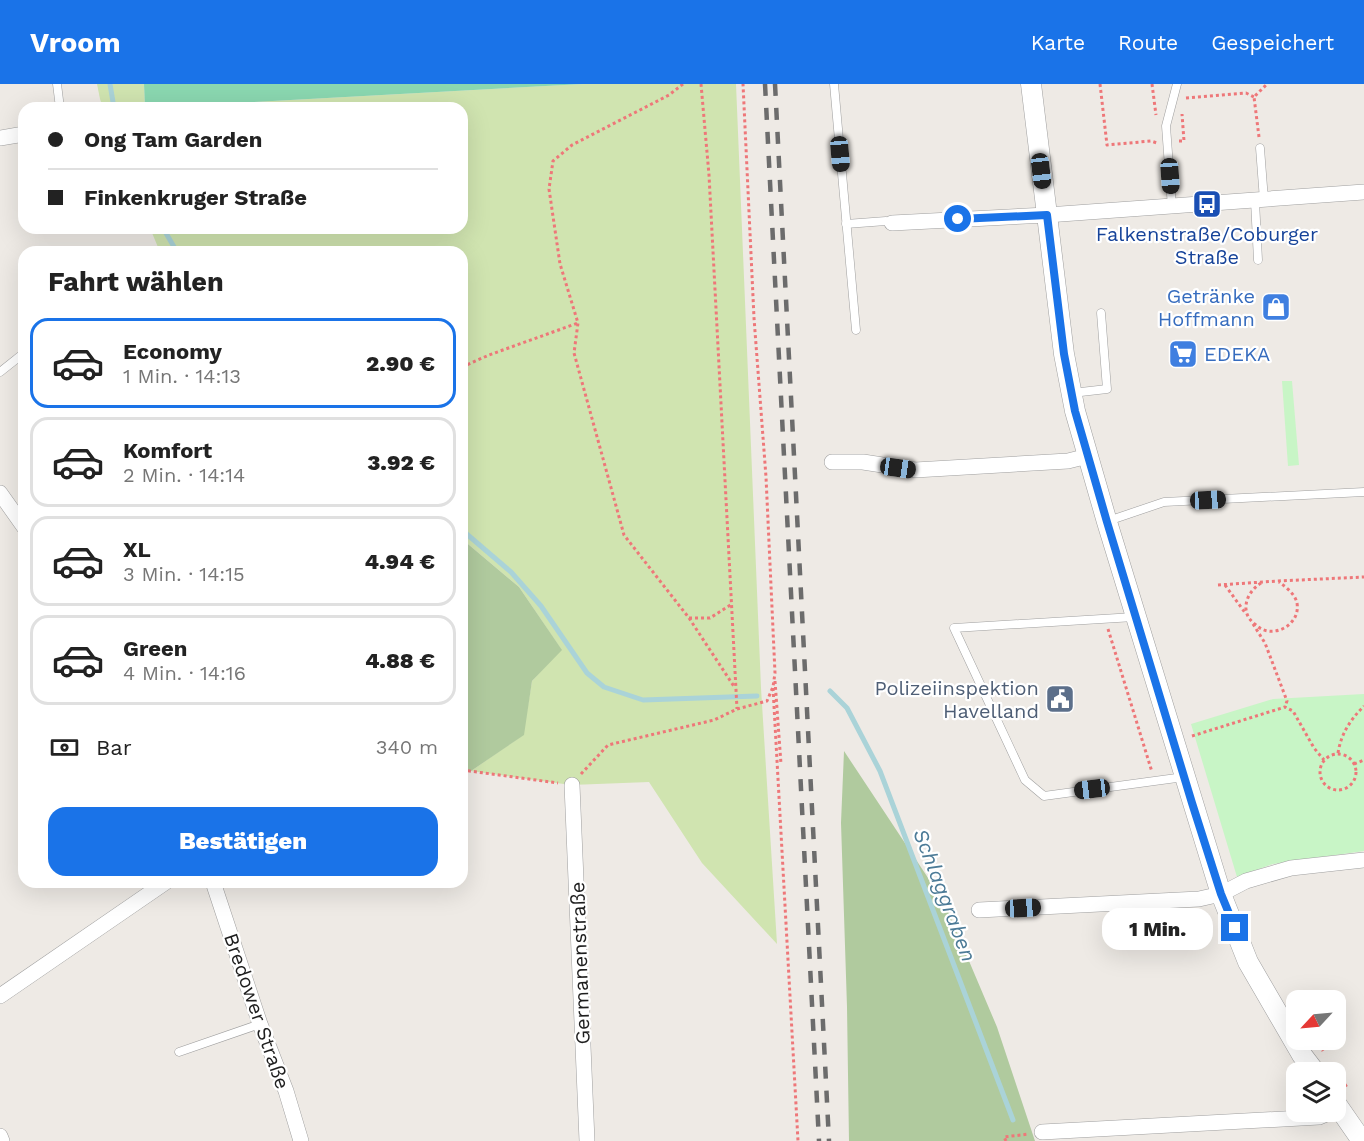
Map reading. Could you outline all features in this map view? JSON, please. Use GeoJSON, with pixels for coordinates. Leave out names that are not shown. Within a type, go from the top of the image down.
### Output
{"type":"FeatureCollection","features":[{"type":"Feature","properties":{"kind":"street"},"geometry":{"type":"LineString","coordinates":[[1031,84],[1064,354],[1071,393],[1088,456],[1221,894],[1248,962],[1307,1062]]}},
{"type":"Feature","properties":{"kind":"street"},"geometry":{"type":"LineString","coordinates":[[0,138],[18,135]]}},
{"type":"Feature","properties":{"kind":"street"},"geometry":{"type":"LineString","coordinates":[[892,223],[1172,207],[1364,192]]}},
{"type":"Feature","properties":{"kind":"street"},"geometry":{"type":"LineString","coordinates":[[832,462],[863,462],[915,470],[1068,461],[1088,456]]}},
{"type":"Feature","properties":{"kind":"street"},"geometry":{"type":"LineString","coordinates":[[0,493],[18,518]]}},
{"type":"Feature","properties":{"kind":"street","name":"Germanenstraße"},"geometry":{"type":"LineString","coordinates":[[572,785],[587,1141]]}},
{"type":"Feature","properties":{"kind":"street"},"geometry":{"type":"LineString","coordinates":[[979,910],[1199,899],[1221,894],[1246,881],[1291,868],[1364,860]]}},
{"type":"Feature","properties":{"kind":"street"},"geometry":{"type":"LineString","coordinates":[[0,996],[157,888]]}},
{"type":"Feature","properties":{"kind":"street","name":"Bredower Straße"},"geometry":{"type":"LineString","coordinates":[[215,888],[260,1024],[286,1091],[301,1141]]}},
{"type":"Feature","properties":{"kind":"street"},"geometry":{"type":"LineString","coordinates":[[1346,1116],[1362,1141]]}},
{"type":"Feature","properties":{"kind":"street"},"geometry":{"type":"LineString","coordinates":[[1042,1132],[1286,1119]]}},
{"type":"Feature","properties":{"kind":"street"},"geometry":{"type":"LineString","coordinates":[[0,1136],[2,1141]]}},
{"type":"Feature","properties":{"kind":"lane"},"geometry":{"type":"LineString","coordinates":[[57,84],[59,102]]}},
{"type":"Feature","properties":{"kind":"lane"},"geometry":{"type":"LineString","coordinates":[[834,84],[856,330]]}},
{"type":"Feature","properties":{"kind":"lane"},"geometry":{"type":"LineString","coordinates":[[1172,207],[1166,126],[1177,84]]}},
{"type":"Feature","properties":{"kind":"lane"},"geometry":{"type":"LineString","coordinates":[[1258,260],[1260,148]]}},
{"type":"Feature","properties":{"kind":"lane"},"geometry":{"type":"LineString","coordinates":[[846,224],[886,221],[892,223]]}},
{"type":"Feature","properties":{"kind":"lane"},"geometry":{"type":"LineString","coordinates":[[1071,393],[1107,389],[1101,313]]}},
{"type":"Feature","properties":{"kind":"lane"},"geometry":{"type":"LineString","coordinates":[[0,372],[18,358]]}},
{"type":"Feature","properties":{"kind":"lane"},"geometry":{"type":"LineString","coordinates":[[1107,522],[1164,502],[1364,492]]}},
{"type":"Feature","properties":{"kind":"lane"},"geometry":{"type":"LineString","coordinates":[[1136,617],[954,628],[1025,780],[1044,796],[1184,777]]}},
{"type":"Feature","properties":{"kind":"lane"},"geometry":{"type":"LineString","coordinates":[[179,1052],[260,1024]]}},
{"type":"Feature","properties":{"kind":"path"},"geometry":{"type":"LineString","coordinates":[[683,84],[669,95],[573,146],[552,161],[549,189],[560,264],[578,323],[574,353],[624,535],[689,618],[736,689]]}},
{"type":"Feature","properties":{"kind":"path"},"geometry":{"type":"LineString","coordinates":[[701,84],[710,187],[737,709]]}},
{"type":"Feature","properties":{"kind":"path"},"geometry":{"type":"LineString","coordinates":[[743,84],[754,318],[766,477],[774,673],[781,764]]}},
{"type":"Feature","properties":{"kind":"path"},"geometry":{"type":"LineString","coordinates":[[1100,84],[1107,145],[1184,141],[1181,109]]}},
{"type":"Feature","properties":{"kind":"path"},"geometry":{"type":"LineString","coordinates":[[1254,97],[1267,84]]}},
{"type":"Feature","properties":{"kind":"path"},"geometry":{"type":"LineString","coordinates":[[1180,98],[1246,93],[1254,97]]}},
{"type":"Feature","properties":{"kind":"path"},"geometry":{"type":"LineString","coordinates":[[1254,97],[1260,148]]}},
{"type":"Feature","properties":{"kind":"path"},"geometry":{"type":"LineString","coordinates":[[468,364],[578,323]]}},
{"type":"Feature","properties":{"kind":"path"},"geometry":{"type":"LineString","coordinates":[[1218,585],[1364,578]]}},
{"type":"Feature","properties":{"kind":"path"},"geometry":{"type":"LineString","coordinates":[[1263,582],[1249,594],[1246,612],[1250,620],[1260,629],[1274,632],[1287,627],[1295,616],[1297,603],[1288,588],[1278,581]]}},
{"type":"Feature","properties":{"kind":"path"},"geometry":{"type":"LineString","coordinates":[[1225,585],[1265,643],[1287,701],[1285,707]]}},
{"type":"Feature","properties":{"kind":"path"},"geometry":{"type":"LineString","coordinates":[[689,618],[710,618],[732,604]]}},
{"type":"Feature","properties":{"kind":"path"},"geometry":{"type":"LineString","coordinates":[[1105,618],[1154,781]]}},
{"type":"Feature","properties":{"kind":"path"},"geometry":{"type":"LineString","coordinates":[[774,673],[798,1141]]}},
{"type":"Feature","properties":{"kind":"path"},"geometry":{"type":"LineString","coordinates":[[468,771],[572,785],[608,746],[714,720],[737,709],[767,701],[773,687]]}},
{"type":"Feature","properties":{"kind":"path"},"geometry":{"type":"LineString","coordinates":[[1338,754],[1340,740],[1351,719],[1364,706]]}},
{"type":"Feature","properties":{"kind":"path"},"geometry":{"type":"LineString","coordinates":[[1192,736],[1285,707],[1293,711],[1314,748],[1324,760]]}},
{"type":"Feature","properties":{"kind":"path"},"geometry":{"type":"LineString","coordinates":[[1332,754],[1347,756],[1356,769],[1355,779],[1349,787],[1339,791],[1324,785],[1319,770],[1324,760],[1332,754]]}},
{"type":"Feature","properties":{"kind":"path"},"geometry":{"type":"LineString","coordinates":[[1354,764],[1364,760]]}},
{"type":"Feature","properties":{"kind":"path"},"geometry":{"type":"LineString","coordinates":[[1006,1141],[1004,1137],[1042,1132]]}},
{"type":"Feature","properties":{"kind":"green space"},"geometry":{"type":"Polygon","coordinates":[[[97,84],[144,84],[145,102],[101,102],[97,84]]]}},
{"type":"Feature","properties":{"kind":"green space"},"geometry":{"type":"Polygon","coordinates":[[[144,84],[583,84],[254,102],[145,102],[144,84]]]}},
{"type":"Feature","properties":{"kind":"green space"},"geometry":{"type":"Polygon","coordinates":[[[583,84],[736,84],[761,688],[777,944],[702,863],[649,782],[571,785],[471,771],[523,735],[532,681],[561,649],[519,587],[468,544],[468,246],[158,246],[152,234],[468,234],[468,102],[255,102],[583,84]]]}},
{"type":"Feature","properties":{"kind":"green space"},"geometry":{"type":"Polygon","coordinates":[[[1282,381],[1292,381],[1299,465],[1288,466],[1282,381]]]}},
{"type":"Feature","properties":{"kind":"green space"},"geometry":{"type":"Polygon","coordinates":[[[468,544],[519,587],[562,650],[532,681],[524,735],[471,771],[468,770],[468,544]]]}},
{"type":"Feature","properties":{"kind":"green space"},"geometry":{"type":"Polygon","coordinates":[[[1364,694],[1364,851],[1273,864],[1237,877],[1191,724],[1273,699],[1364,694]]]}},
{"type":"Feature","properties":{"kind":"green space"},"geometry":{"type":"Polygon","coordinates":[[[844,751],[944,902],[997,1027],[1035,1141],[849,1141],[841,823],[844,751]]]}},
{"type":"Feature","properties":{"kind":"waterway","name":"Schlaggraben"},"geometry":{"type":"LineString","coordinates":[[110,84],[113,102]]}},
{"type":"Feature","properties":{"kind":"waterway","name":"Schlaggraben"},"geometry":{"type":"LineString","coordinates":[[166,234],[174,246]]}},
{"type":"Feature","properties":{"kind":"waterway","name":"Schlaggraben"},"geometry":{"type":"LineString","coordinates":[[468,535],[511,572],[541,606],[587,673],[604,687],[643,700],[757,696]]}},
{"type":"Feature","properties":{"kind":"waterway","name":"Schlaggraben"},"geometry":{"type":"LineString","coordinates":[[830,691],[847,708],[880,771],[1013,1120]]}},
{"type":"Feature","properties":{"kind":"railway"},"geometry":{"type":"LineString","coordinates":[[765,84],[819,1141]]}},
{"type":"Feature","properties":{"kind":"railway"},"geometry":{"type":"LineString","coordinates":[[775,84],[829,1141]]}},
{"type":"Feature","properties":{"kind":"place","name":"Falkenstraße/Coburger Straße"},"geometry":{"type":"Point","coordinates":[1207,204]}},
{"type":"Feature","properties":{"kind":"place","name":"Getränke Hoffmann"},"geometry":{"type":"Point","coordinates":[1276,307]}},
{"type":"Feature","properties":{"kind":"place","name":"EDEKA"},"geometry":{"type":"Point","coordinates":[1183,354]}},
{"type":"Feature","properties":{"kind":"place","name":"Polizeiinspektion Havelland"},"geometry":{"type":"Point","coordinates":[1060,699]}},
{"type":"Feature","properties":{"kind":"route"},"geometry":{"type":"LineString","coordinates":[[958,219],[1047,215],[1064,354],[1075,411],[1192,803],[1221,894],[1235,928]]}}]}
